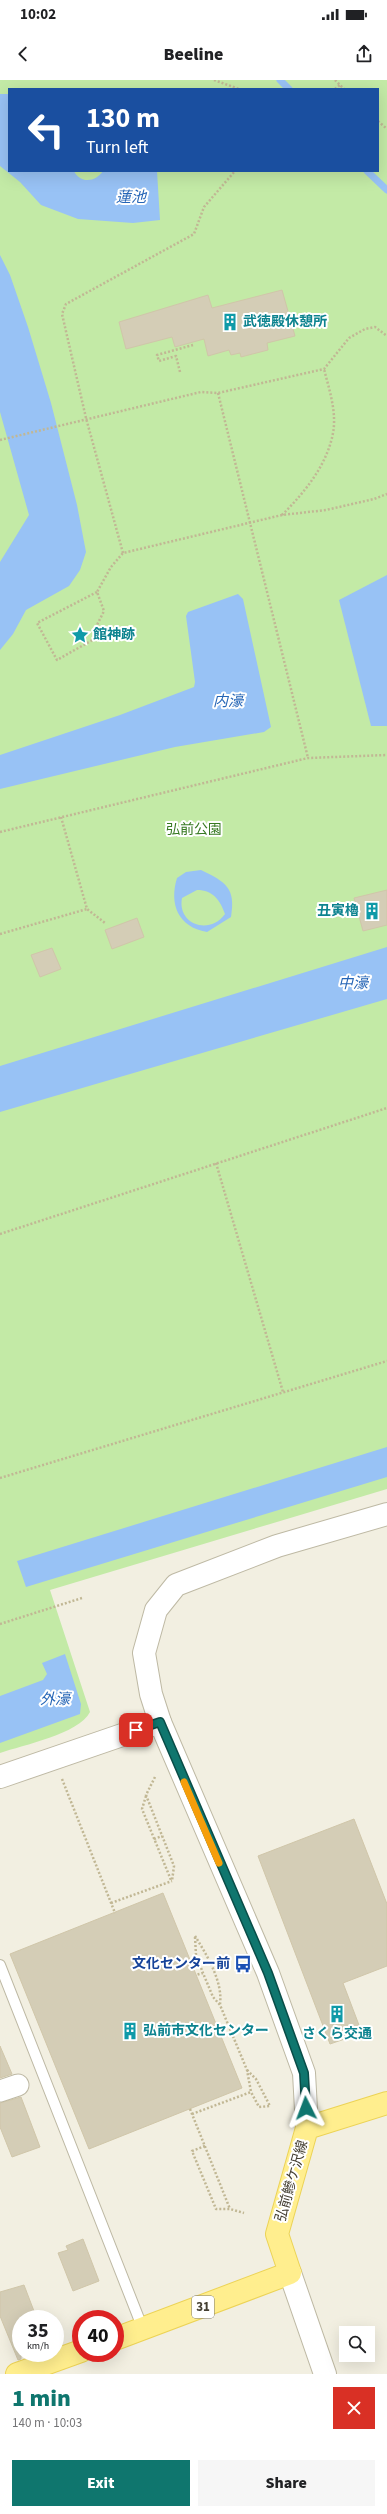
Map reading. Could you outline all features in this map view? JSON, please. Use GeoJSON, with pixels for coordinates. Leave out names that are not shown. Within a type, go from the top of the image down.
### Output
{"type":"FeatureCollection","features":[{"type":"Feature","properties":{"kind":"main road","name":"弘前鰺ケ沢線"},"geometry":{"type":"LineString","coordinates":[[290,2273],[277,2234],[307,2128],[387,2103]]}},
{"type":"Feature","properties":{"kind":"main road","name":"31"},"geometry":{"type":"LineString","coordinates":[[124,2336],[290,2273]]}},
{"type":"Feature","properties":{"kind":"main road"},"geometry":{"type":"LineString","coordinates":[[24,2373],[72,2355]]}},
{"type":"Feature","properties":{"kind":"street"},"geometry":{"type":"LineString","coordinates":[[307,2128],[304,2073],[270,1980],[160,1722],[151,1694],[144,1653],[156,1610],[176,1585],[277,1546],[387,1514]]}},
{"type":"Feature","properties":{"kind":"street"},"geometry":{"type":"LineString","coordinates":[[0,1777],[160,1722]]}},
{"type":"Feature","properties":{"kind":"street"},"geometry":{"type":"LineString","coordinates":[[290,2273],[325,2374]]}},
{"type":"Feature","properties":{"kind":"lane"},"geometry":{"type":"LineString","coordinates":[[0,1965],[143,2330]]}},
{"type":"Feature","properties":{"kind":"path"},"geometry":{"type":"LineString","coordinates":[[214,80],[236,88]]}},
{"type":"Feature","properties":{"kind":"path"},"geometry":{"type":"LineString","coordinates":[[335,80],[343,88]]}},
{"type":"Feature","properties":{"kind":"path"},"geometry":{"type":"LineString","coordinates":[[336,88],[340,85]]}},
{"type":"Feature","properties":{"kind":"path"},"geometry":{"type":"LineString","coordinates":[[379,122],[387,129]]}},
{"type":"Feature","properties":{"kind":"path"},"geometry":{"type":"LineString","coordinates":[[124,553],[86,418],[62,314],[66,304],[194,234],[204,207],[234,172]]}},
{"type":"Feature","properties":{"kind":"path"},"geometry":{"type":"LineString","coordinates":[[0,440],[86,418],[201,392],[218,393],[324,369],[349,338],[365,329],[376,327],[387,336]]}},
{"type":"Feature","properties":{"kind":"path"},"geometry":{"type":"LineString","coordinates":[[180,372],[176,356],[159,361],[158,355],[192,345]]}},
{"type":"Feature","properties":{"kind":"path"},"geometry":{"type":"LineString","coordinates":[[282,515],[304,493],[317,474],[333,432],[332,398],[324,369]]}},
{"type":"Feature","properties":{"kind":"path"},"geometry":{"type":"LineString","coordinates":[[218,393],[308,758]]}},
{"type":"Feature","properties":{"kind":"path"},"geometry":{"type":"LineString","coordinates":[[97,592],[104,612],[97,625],[96,638],[56,660],[37,623],[97,592],[111,567],[124,553],[282,515],[326,510],[374,499],[387,494]]}},
{"type":"Feature","properties":{"kind":"path"},"geometry":{"type":"LineString","coordinates":[[0,832],[308,758],[387,755]]}},
{"type":"Feature","properties":{"kind":"path"},"geometry":{"type":"LineString","coordinates":[[61,817],[87,909],[105,923]]}},
{"type":"Feature","properties":{"kind":"path"},"geometry":{"type":"LineString","coordinates":[[0,934],[87,909]]}},
{"type":"Feature","properties":{"kind":"path"},"geometry":{"type":"LineString","coordinates":[[0,1234],[387,1108]]}},
{"type":"Feature","properties":{"kind":"path"},"geometry":{"type":"LineString","coordinates":[[216,1163],[284,1392]]}},
{"type":"Feature","properties":{"kind":"path"},"geometry":{"type":"LineString","coordinates":[[0,1478],[387,1361]]}},
{"type":"Feature","properties":{"kind":"path"},"geometry":{"type":"LineString","coordinates":[[0,1624],[82,1598]]}},
{"type":"Feature","properties":{"kind":"path"},"geometry":{"type":"LineString","coordinates":[[60,1774],[115,1913]]}},
{"type":"Feature","properties":{"kind":"path"},"geometry":{"type":"LineString","coordinates":[[155,1777],[146,1795],[142,1809],[172,1881]]}},
{"type":"Feature","properties":{"kind":"path"},"geometry":{"type":"LineString","coordinates":[[146,1795],[174,1866],[172,1881]]}},
{"type":"Feature","properties":{"kind":"path"},"geometry":{"type":"LineString","coordinates":[[154,1839],[162,1836]]}},
{"type":"Feature","properties":{"kind":"path"},"geometry":{"type":"LineString","coordinates":[[111,1903],[172,1881]]}},
{"type":"Feature","properties":{"kind":"path"},"geometry":{"type":"LineString","coordinates":[[220,2004],[222,1993],[205,1952],[195,1936],[196,1955],[213,1996],[220,2004],[247,2070],[251,2092],[258,2107],[270,2106],[256,2079],[247,2070]]}},
{"type":"Feature","properties":{"kind":"path"},"geometry":{"type":"LineString","coordinates":[[196,1975],[203,1973]]}},
{"type":"Feature","properties":{"kind":"path"},"geometry":{"type":"LineString","coordinates":[[192,2114],[251,2092]]}},
{"type":"Feature","properties":{"kind":"path"},"geometry":{"type":"LineString","coordinates":[[190,2108],[230,2209]]}},
{"type":"Feature","properties":{"kind":"path"},"geometry":{"type":"LineString","coordinates":[[205,2146],[192,2151],[216,2209],[230,2209],[244,2213]]}},
{"type":"Feature","properties":{"kind":"green space","name":"弘前公園"},"geometry":{"type":"Polygon","coordinates":[[[0,80],[387,80],[387,1489],[50,1590],[90,1712],[84,1720],[75,1727],[50,1738],[0,1753],[0,80]]]}},
{"type":"Feature","properties":{"kind":"water","name":"蓮池"},"geometry":{"type":"Polygon","coordinates":[[[0,94],[8,94],[8,172],[75,172],[80,178],[88,180],[100,175],[102,172],[157,172],[160,220],[133,223],[78,219],[41,205],[20,182],[0,166],[0,94]]]}},
{"type":"Feature","properties":{"kind":"water"},"geometry":{"type":"Polygon","coordinates":[[[0,255],[10,275],[28,327],[51,403],[77,505],[86,552],[80,570],[69,586],[26,610],[13,634],[0,650],[0,562],[29,515],[0,412],[0,255]]]}},
{"type":"Feature","properties":{"kind":"water"},"geometry":{"type":"Polygon","coordinates":[[[387,575],[387,726],[371,726],[339,600],[387,575]]]}},
{"type":"Feature","properties":{"kind":"water","name":"内濠"},"geometry":{"type":"Polygon","coordinates":[[[238,594],[243,599],[271,727],[264,732],[175,747],[0,789],[0,755],[120,715],[194,687],[195,682],[186,616],[188,612],[238,594]]]}},
{"type":"Feature","properties":{"kind":"water"},"geometry":{"type":"Polygon","coordinates":[[[201,870],[223,882],[232,899],[231,917],[207,932],[189,925],[183,920],[178,913],[174,897],[177,878],[186,872],[201,870]],[[197,890],[182,898],[182,907],[184,915],[189,920],[196,924],[203,925],[218,921],[225,914],[218,900],[212,894],[203,890],[197,890]]]}},
{"type":"Feature","properties":{"kind":"water","name":"中濠"},"geometry":{"type":"Polygon","coordinates":[[[387,947],[387,999],[0,1112],[0,1066],[387,947]]]}},
{"type":"Feature","properties":{"kind":"water"},"geometry":{"type":"Polygon","coordinates":[[[387,1447],[387,1477],[26,1587],[17,1561],[387,1447]]]}},
{"type":"Feature","properties":{"kind":"water","name":"外濠"},"geometry":{"type":"Polygon","coordinates":[[[65,1654],[81,1704],[80,1714],[0,1743],[0,1696],[43,1680],[47,1674],[42,1663],[65,1654]]]}},
{"type":"Feature","properties":{"kind":"building","name":"武徳殿休憩所"},"geometry":{"type":"Polygon","coordinates":[[[282,290],[295,336],[267,343],[268,350],[241,357],[240,353],[231,355],[229,350],[208,356],[204,339],[175,347],[172,337],[126,349],[119,322],[208,295],[212,308],[282,290]]]}},
{"type":"Feature","properties":{"kind":"building","name":"丑寅櫓"},"geometry":{"type":"Polygon","coordinates":[[[387,890],[387,925],[363,931],[354,898],[387,890]]]}},
{"type":"Feature","properties":{"kind":"building"},"geometry":{"type":"Polygon","coordinates":[[[137,918],[144,937],[112,949],[105,930],[137,918]]]}},
{"type":"Feature","properties":{"kind":"building"},"geometry":{"type":"Polygon","coordinates":[[[52,948],[61,969],[40,977],[31,955],[52,948]]]}},
{"type":"Feature","properties":{"kind":"building"},"geometry":{"type":"Polygon","coordinates":[[[354,1819],[387,1904],[387,1966],[343,1983],[362,2033],[330,2044],[258,1856],[354,1819]]]}},
{"type":"Feature","properties":{"kind":"building","name":"弘前市文化センター"},"geometry":{"type":"Polygon","coordinates":[[[163,1893],[242,2088],[89,2149],[10,1954],[163,1893]]]}},
{"type":"Feature","properties":{"kind":"building"},"geometry":{"type":"Polygon","coordinates":[[[0,2046],[12,2074],[0,2078],[0,2046]]]}},
{"type":"Feature","properties":{"kind":"building"},"geometry":{"type":"Polygon","coordinates":[[[21,2097],[40,2147],[12,2157],[0,2127],[0,2103],[21,2097]]]}},
{"type":"Feature","properties":{"kind":"building"},"geometry":{"type":"Polygon","coordinates":[[[83,2239],[99,2281],[73,2291],[58,2253],[68,2250],[66,2246],[83,2239]]]}},
{"type":"Feature","properties":{"kind":"building"},"geometry":{"type":"Polygon","coordinates":[[[24,2285],[34,2310],[12,2310],[12,2345],[0,2316],[0,2292],[24,2285]]]}},
{"type":"Feature","properties":{"kind":"waterway"},"geometry":{"type":"LineString","coordinates":[[280,80],[288,88]]}},
{"type":"Feature","properties":{"kind":"waterway"},"geometry":{"type":"LineString","coordinates":[[368,172],[387,190]]}},
{"type":"Feature","properties":{"kind":"slow traffic"},"geometry":{"type":"LineString","coordinates":[[184,1782],[219,1863]]}},
{"type":"Feature","properties":{"kind":"place","name":"武徳殿休憩所"},"geometry":{"type":"Point","coordinates":[230,322]}},
{"type":"Feature","properties":{"kind":"place","name":"館神跡"},"geometry":{"type":"Point","coordinates":[80,635]}},
{"type":"Feature","properties":{"kind":"place","name":"丑寅櫓"},"geometry":{"type":"Point","coordinates":[372,911]}},
{"type":"Feature","properties":{"kind":"place","name":"文化センター前"},"geometry":{"type":"Point","coordinates":[243,1964]}},
{"type":"Feature","properties":{"kind":"place","name":"さくら交通"},"geometry":{"type":"Point","coordinates":[337,2014]}},
{"type":"Feature","properties":{"kind":"place","name":"弘前市文化センター"},"geometry":{"type":"Point","coordinates":[130,2031]}},
{"type":"Feature","properties":{"kind":"route"},"geometry":{"type":"LineString","coordinates":[[136,1730],[160,1722],[178,1767],[268,1973],[304,2073],[306,2108]]}}]}
